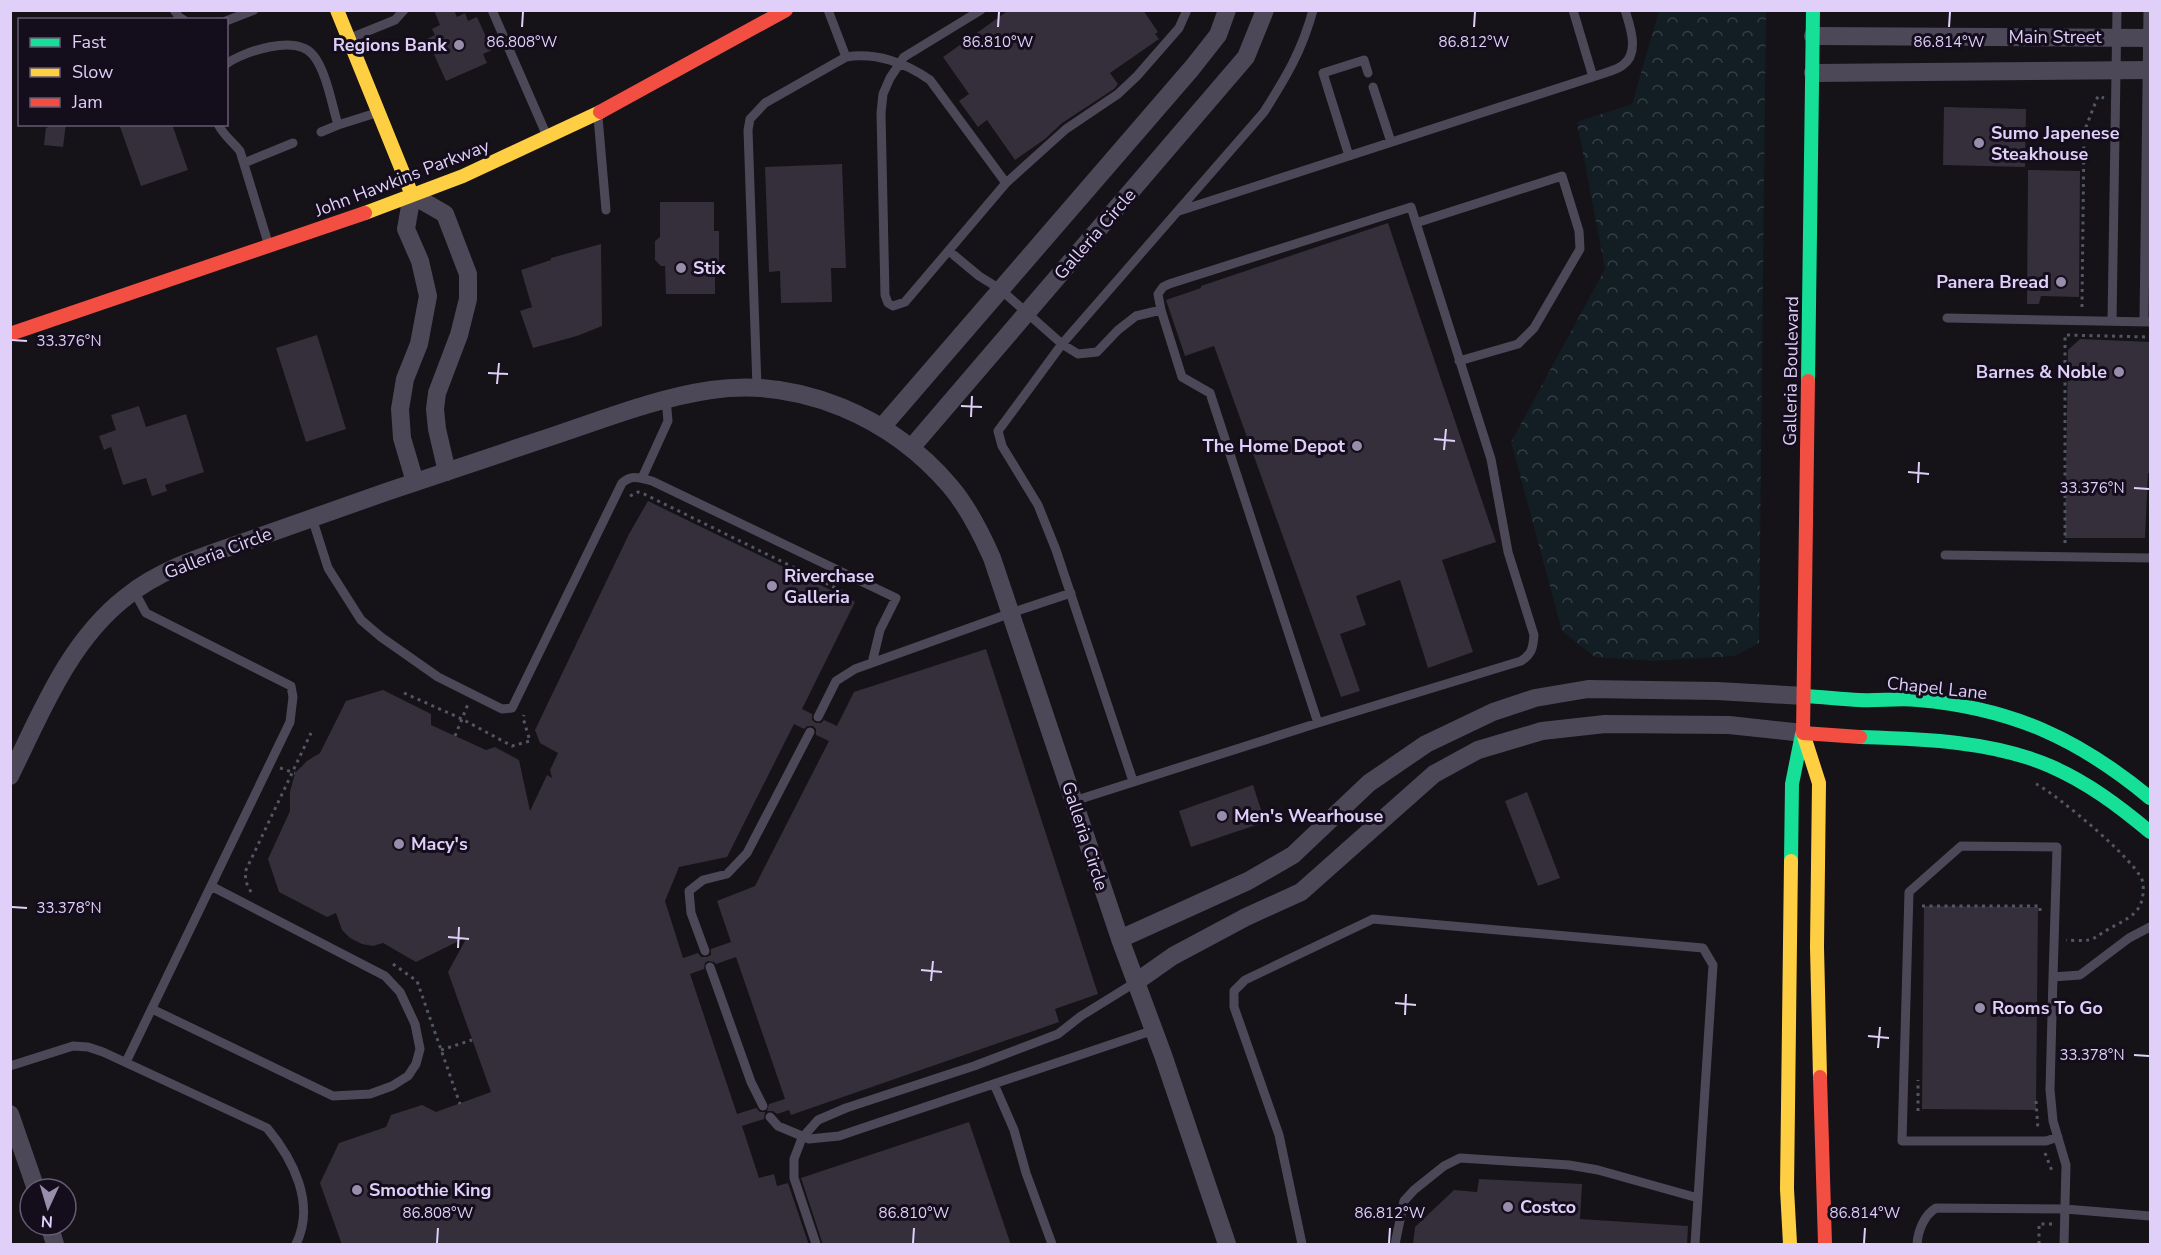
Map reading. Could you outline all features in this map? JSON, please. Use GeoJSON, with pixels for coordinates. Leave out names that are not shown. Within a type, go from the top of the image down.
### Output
{"type":"FeatureCollection","features":[{"type":"Feature","properties":{"kind":"main road"},"geometry":{"type":"LineString","coordinates":[[337,10],[412,195]]}},
{"type":"Feature","properties":{"kind":"main road","name":"Galleria Boulevard"},"geometry":{"type":"LineString","coordinates":[[1803,733],[1813,10]]}},
{"type":"Feature","properties":{"kind":"main road","name":"John Hawkins Parkway"},"geometry":{"type":"LineString","coordinates":[[10,334],[268,246],[463,176],[598,114],[784,11]]}},
{"type":"Feature","properties":{"kind":"main road","name":"Chapel Lane"},"geometry":{"type":"LineString","coordinates":[[1804,696],[1855,700],[1917,700],[1972,707],[2023,720],[2073,742],[2122,773],[2151,798]]}},
{"type":"Feature","properties":{"kind":"main road"},"geometry":{"type":"LineString","coordinates":[[1803,733],[1976,747],[2012,753],[2048,765],[2091,788],[2151,832]]}},
{"type":"Feature","properties":{"kind":"main road"},"geometry":{"type":"LineString","coordinates":[[1790,1245],[1787,1189],[1792,784],[1803,733]]}},
{"type":"Feature","properties":{"kind":"main road"},"geometry":{"type":"LineString","coordinates":[[1803,733],[1818,783],[1817,947],[1825,1245]]}},
{"type":"Feature","properties":{"kind":"street","name":"Galleria Circle"},"geometry":{"type":"LineString","coordinates":[[882,427],[1192,68],[1218,35],[1227,10]]}},
{"type":"Feature","properties":{"kind":"street","name":"Galleria Circle"},"geometry":{"type":"LineString","coordinates":[[911,448],[1246,57],[1265,10]]}},
{"type":"Feature","properties":{"kind":"street","name":"Main Street"},"geometry":{"type":"LineString","coordinates":[[1813,36],[2149,38]]}},
{"type":"Feature","properties":{"kind":"street","name":"Main Street"},"geometry":{"type":"LineString","coordinates":[[1813,73],[2149,70]]}},
{"type":"Feature","properties":{"kind":"street"},"geometry":{"type":"LineString","coordinates":[[415,482],[402,438],[400,409],[405,379],[419,344],[428,296],[420,261],[406,229],[412,195],[445,214],[468,274],[468,299],[459,335],[437,393],[435,409],[447,472]]}},
{"type":"Feature","properties":{"kind":"street","name":"Galleria Circle"},"geometry":{"type":"LineString","coordinates":[[10,776],[71,658],[91,630],[123,598],[173,568],[415,482],[666,399],[713,390],[757,387],[813,397],[866,417],[922,456],[945,480],[968,510],[992,558],[1120,939],[1154,1030],[1227,1245]]}},
{"type":"Feature","properties":{"kind":"street"},"geometry":{"type":"LineString","coordinates":[[1120,939],[1248,881],[1293,855],[1369,783],[1426,744],[1493,712],[1535,698],[1588,689],[1718,691],[1804,696]]}},
{"type":"Feature","properties":{"kind":"street"},"geometry":{"type":"LineString","coordinates":[[1136,982],[1173,956],[1246,917],[1301,892],[1434,774],[1478,750],[1542,731],[1605,724],[1729,725],[1803,733]]}},
{"type":"Feature","properties":{"kind":"street"},"geometry":{"type":"LineString","coordinates":[[10,1114],[32,1177]]}},
{"type":"Feature","properties":{"kind":"lane"},"geometry":{"type":"LineString","coordinates":[[228,20],[254,10]]}},
{"type":"Feature","properties":{"kind":"lane"},"geometry":{"type":"LineString","coordinates":[[348,39],[395,20],[404,10]]}},
{"type":"Feature","properties":{"kind":"lane"},"geometry":{"type":"LineString","coordinates":[[492,10],[548,138]]}},
{"type":"Feature","properties":{"kind":"lane"},"geometry":{"type":"LineString","coordinates":[[828,10],[846,57]]}},
{"type":"Feature","properties":{"kind":"lane"},"geometry":{"type":"LineString","coordinates":[[981,10],[912,51],[899,63],[883,94],[881,113],[885,295],[888,303],[893,306],[905,302],[1006,183],[1066,129],[1118,94],[1137,76],[1179,28],[1187,10]]}},
{"type":"Feature","properties":{"kind":"lane"},"geometry":{"type":"LineString","coordinates":[[1133,781],[1071,593],[1039,507],[1002,446],[998,431],[1062,345],[1264,112],[1289,73],[1301,48],[1313,10]]}},
{"type":"Feature","properties":{"kind":"lane"},"geometry":{"type":"LineString","coordinates":[[1573,10],[1593,77]]}},
{"type":"Feature","properties":{"kind":"lane"},"geometry":{"type":"LineString","coordinates":[[1178,211],[1624,65],[1631,55],[1632,38],[1625,10]]}},
{"type":"Feature","properties":{"kind":"lane","name":"Main Street"},"geometry":{"type":"LineString","coordinates":[[2112,321],[2117,10]]}},
{"type":"Feature","properties":{"kind":"lane"},"geometry":{"type":"LineString","coordinates":[[1947,318],[2147,322],[2148,10]]}},
{"type":"Feature","properties":{"kind":"lane"},"geometry":{"type":"LineString","coordinates":[[228,63],[235,58],[271,46],[303,47],[312,53],[319,63],[338,125]]}},
{"type":"Feature","properties":{"kind":"lane"},"geometry":{"type":"LineString","coordinates":[[757,387],[748,139],[750,119],[765,103],[846,57],[861,55],[899,63],[914,68],[930,80],[1006,183]]}},
{"type":"Feature","properties":{"kind":"lane"},"geometry":{"type":"LineString","coordinates":[[1349,156],[1323,73],[1364,60],[1368,73]]}},
{"type":"Feature","properties":{"kind":"lane"},"geometry":{"type":"LineString","coordinates":[[1373,87],[1391,142]]}},
{"type":"Feature","properties":{"kind":"lane"},"geometry":{"type":"LineString","coordinates":[[321,132],[378,112]]}},
{"type":"Feature","properties":{"kind":"lane"},"geometry":{"type":"LineString","coordinates":[[598,114],[606,210]]}},
{"type":"Feature","properties":{"kind":"lane"},"geometry":{"type":"LineString","coordinates":[[219,126],[240,152],[268,246]]}},
{"type":"Feature","properties":{"kind":"lane"},"geometry":{"type":"LineString","coordinates":[[244,163],[293,143]]}},
{"type":"Feature","properties":{"kind":"lane"},"geometry":{"type":"LineString","coordinates":[[1416,223],[1562,176],[1579,231],[1580,249],[1534,328],[1518,344],[1459,361]]}},
{"type":"Feature","properties":{"kind":"lane"},"geometry":{"type":"LineString","coordinates":[[1074,801],[1521,661],[1529,656],[1533,648],[1534,635],[1508,552],[1491,459],[1411,207],[1169,284],[1163,287],[1158,294],[1182,377],[1210,393],[1318,723]]}},
{"type":"Feature","properties":{"kind":"lane"},"geometry":{"type":"LineString","coordinates":[[949,251],[1028,312],[1062,345],[1078,354],[1097,352],[1136,316],[1161,310]]}},
{"type":"Feature","properties":{"kind":"lane"},"geometry":{"type":"LineString","coordinates":[[642,478],[668,421],[666,399]]}},
{"type":"Feature","properties":{"kind":"lane"},"geometry":{"type":"LineString","coordinates":[[312,518],[328,568],[361,620],[405,655],[438,677],[502,708],[512,708],[622,483],[635,476],[652,481],[896,598],[880,630],[872,663]]}},
{"type":"Feature","properties":{"kind":"lane"},"geometry":{"type":"LineString","coordinates":[[1945,555],[2151,558]]}},
{"type":"Feature","properties":{"kind":"lane"},"geometry":{"type":"LineString","coordinates":[[126,1062],[290,722],[293,710],[291,686],[146,613],[134,591]]}},
{"type":"Feature","properties":{"kind":"lane"},"geometry":{"type":"LineString","coordinates":[[818,717],[836,681],[855,669],[1071,593]]}},
{"type":"Feature","properties":{"kind":"lane"},"geometry":{"type":"LineString","coordinates":[[705,951],[692,913],[689,891],[703,880],[727,874],[747,854],[810,732]]}},
{"type":"Feature","properties":{"kind":"lane"},"geometry":{"type":"LineString","coordinates":[[2058,1137],[2040,1141],[1902,1141],[1909,892],[1961,846],[2057,847],[2050,1090],[2053,1121],[2058,1137],[2066,1165],[2064,1245]]}},
{"type":"Feature","properties":{"kind":"lane"},"geometry":{"type":"LineString","coordinates":[[152,1009],[333,1096],[370,1094],[392,1086],[408,1076],[416,1064],[420,1049],[415,1024],[400,992],[386,976],[211,886]]}},
{"type":"Feature","properties":{"kind":"lane"},"geometry":{"type":"LineString","coordinates":[[1302,1245],[1279,1135],[1234,1007],[1234,991],[1245,980],[1373,918],[1703,948],[1713,965],[1695,1245]]}},
{"type":"Feature","properties":{"kind":"lane"},"geometry":{"type":"LineString","coordinates":[[2053,977],[2080,975],[2129,939],[2151,927]]}},
{"type":"Feature","properties":{"kind":"lane"},"geometry":{"type":"LineString","coordinates":[[710,967],[751,1082],[763,1106]]}},
{"type":"Feature","properties":{"kind":"lane"},"geometry":{"type":"LineString","coordinates":[[816,1245],[794,1178],[794,1159],[802,1138],[818,1120],[846,1108],[974,1066],[1058,1034],[1081,1016],[1136,982]]}},
{"type":"Feature","properties":{"kind":"lane"},"geometry":{"type":"LineString","coordinates":[[770,1117],[778,1126],[809,1139],[839,1136],[1154,1030]]}},
{"type":"Feature","properties":{"kind":"lane"},"geometry":{"type":"LineString","coordinates":[[10,1065],[73,1046],[88,1047],[126,1062],[267,1128],[282,1146],[294,1168],[303,1200],[302,1232],[296,1245]]}},
{"type":"Feature","properties":{"kind":"lane"},"geometry":{"type":"LineString","coordinates":[[994,1084],[1014,1130],[1026,1173],[1052,1245]]}},
{"type":"Feature","properties":{"kind":"lane"},"geometry":{"type":"LineString","coordinates":[[1395,1245],[1404,1201],[1444,1166],[1460,1158],[1569,1165],[1598,1170],[1698,1198]]}},
{"type":"Feature","properties":{"kind":"lane"},"geometry":{"type":"LineString","coordinates":[[1917,1245],[1923,1222],[1929,1212],[1936,1208],[2065,1209],[2151,1216]]}},
{"type":"Feature","properties":{"kind":"path"},"geometry":{"type":"LineString","coordinates":[[2082,307],[2084,132],[2098,96],[2104,98]]}},
{"type":"Feature","properties":{"kind":"path"},"geometry":{"type":"LineString","coordinates":[[2074,543],[2063,543],[2065,335],[2151,337]]}},
{"type":"Feature","properties":{"kind":"path"},"geometry":{"type":"LineString","coordinates":[[629,498],[638,492],[644,494],[846,593]]}},
{"type":"Feature","properties":{"kind":"path"},"geometry":{"type":"LineString","coordinates":[[404,693],[462,719],[512,746],[530,741],[523,718],[528,707]]}},
{"type":"Feature","properties":{"kind":"path"},"geometry":{"type":"LineString","coordinates":[[455,736],[472,694]]}},
{"type":"Feature","properties":{"kind":"path"},"geometry":{"type":"LineString","coordinates":[[256,897],[251,893],[246,882],[245,872],[311,733]]}},
{"type":"Feature","properties":{"kind":"path"},"geometry":{"type":"LineString","coordinates":[[2029,781],[2047,789],[2067,804],[2133,866],[2143,882],[2141,901],[2136,914],[2129,919],[2090,941],[2054,939]]}},
{"type":"Feature","properties":{"kind":"path"},"geometry":{"type":"LineString","coordinates":[[1921,916],[1922,904],[2040,906],[2040,916]]}},
{"type":"Feature","properties":{"kind":"path"},"geometry":{"type":"LineString","coordinates":[[391,963],[417,981],[460,1104]]}},
{"type":"Feature","properties":{"kind":"path"},"geometry":{"type":"LineString","coordinates":[[441,1050],[472,1040]]}},
{"type":"Feature","properties":{"kind":"path"},"geometry":{"type":"LineString","coordinates":[[1918,1077],[1918,1111]]}},
{"type":"Feature","properties":{"kind":"path"},"geometry":{"type":"LineString","coordinates":[[2036,1101],[2040,1141],[2052,1171]]}},
{"type":"Feature","properties":{"kind":"path"},"geometry":{"type":"LineString","coordinates":[[2039,1245],[2039,1224],[2064,1224]]}},
{"type":"Feature","properties":{"kind":"green space"},"geometry":{"type":"Polygon","coordinates":[[[1659,11],[1766,11],[1759,643],[1735,656],[1654,661],[1595,657],[1562,631],[1511,442],[1605,269],[1577,122],[1632,104],[1659,11]]]}},
{"type":"Feature","properties":{"kind":"building","name":"Regions Bank"},"geometry":{"type":"Polygon","coordinates":[[[434,10],[454,10],[457,17],[465,13],[468,21],[477,17],[492,50],[483,54],[487,63],[446,81],[427,39],[435,35],[432,29],[440,25],[434,10]]]}},
{"type":"Feature","properties":{"kind":"building"},"geometry":{"type":"Polygon","coordinates":[[[1009,10],[1143,10],[1158,32],[1155,34],[1159,39],[1110,73],[1118,84],[1114,89],[1062,123],[1045,139],[1015,160],[987,120],[978,127],[959,101],[969,94],[943,57],[1009,10]]]}},
{"type":"Feature","properties":{"kind":"building"},"geometry":{"type":"Polygon","coordinates":[[[1944,107],[2026,109],[2025,167],[1943,165],[1944,107]]]}},
{"type":"Feature","properties":{"kind":"building"},"geometry":{"type":"Polygon","coordinates":[[[48,126],[66,126],[63,147],[44,145],[46,127],[48,126]]]}},
{"type":"Feature","properties":{"kind":"building"},"geometry":{"type":"Polygon","coordinates":[[[120,126],[173,126],[188,170],[141,186],[120,126]]]}},
{"type":"Feature","properties":{"kind":"building"},"geometry":{"type":"Polygon","coordinates":[[[842,164],[846,268],[831,268],[832,302],[781,303],[780,271],[769,272],[765,167],[842,164]]]}},
{"type":"Feature","properties":{"kind":"building"},"geometry":{"type":"Polygon","coordinates":[[[2028,170],[2080,171],[2079,297],[2041,296],[2039,304],[2027,304],[2028,170]]]}},
{"type":"Feature","properties":{"kind":"building"},"geometry":{"type":"Polygon","coordinates":[[[660,202],[714,202],[714,231],[719,231],[719,265],[715,265],[715,294],[666,294],[665,266],[661,266],[655,260],[655,241],[660,237],[660,202]]]}},
{"type":"Feature","properties":{"kind":"building","name":"The Home Depot"},"geometry":{"type":"Polygon","coordinates":[[[1388,223],[1496,542],[1442,560],[1473,652],[1428,668],[1400,580],[1356,596],[1366,625],[1340,634],[1360,691],[1341,697],[1214,346],[1185,356],[1166,300],[1388,223]]]}},
{"type":"Feature","properties":{"kind":"building"},"geometry":{"type":"Polygon","coordinates":[[[601,244],[602,326],[577,336],[533,348],[520,311],[532,307],[521,270],[551,260],[551,258],[601,244]]]}},
{"type":"Feature","properties":{"kind":"building"},"geometry":{"type":"Polygon","coordinates":[[[317,335],[346,429],[306,442],[276,348],[317,335]]]}},
{"type":"Feature","properties":{"kind":"building"},"geometry":{"type":"Polygon","coordinates":[[[2080,339],[2151,342],[2151,473],[2148,473],[2145,538],[2065,538],[2068,350],[2080,339]]]}},
{"type":"Feature","properties":{"kind":"building"},"geometry":{"type":"Polygon","coordinates":[[[139,406],[146,427],[186,414],[204,472],[165,485],[167,491],[152,496],[146,478],[123,485],[111,447],[104,450],[99,436],[116,430],[111,415],[139,406]]]}},
{"type":"Feature","properties":{"kind":"building"},"geometry":{"type":"Polygon","coordinates":[[[648,501],[855,602],[802,709],[812,714],[812,720],[816,723],[824,720],[837,726],[854,692],[986,649],[1098,994],[1055,1009],[1059,1022],[791,1115],[789,1110],[777,1114],[767,1111],[769,1104],[785,1099],[736,957],[716,964],[708,961],[704,969],[690,974],[737,1114],[756,1108],[760,1112],[765,1112],[764,1119],[742,1126],[759,1178],[774,1174],[777,1186],[788,1183],[809,1245],[342,1245],[320,1183],[339,1143],[386,1127],[391,1115],[422,1105],[436,1112],[491,1092],[448,972],[467,937],[416,962],[383,943],[373,946],[350,938],[342,930],[336,913],[327,917],[279,892],[268,859],[290,811],[290,792],[295,773],[307,761],[320,753],[346,701],[383,690],[431,714],[431,725],[486,750],[495,747],[519,760],[530,811],[547,775],[552,778],[550,770],[558,753],[540,743],[535,730],[629,534],[648,501]],[[794,724],[727,857],[679,867],[665,901],[683,958],[698,953],[701,957],[707,957],[711,955],[711,949],[731,942],[717,901],[755,886],[829,741],[816,735],[816,729],[813,726],[807,726],[804,729],[794,724]]]}},
{"type":"Feature","properties":{"kind":"building","name":"Men's Wearhouse"},"geometry":{"type":"Polygon","coordinates":[[[1253,785],[1265,822],[1191,847],[1179,811],[1253,785]]]}},
{"type":"Feature","properties":{"kind":"building"},"geometry":{"type":"Polygon","coordinates":[[[1527,792],[1560,878],[1538,886],[1505,801],[1527,792]]]}},
{"type":"Feature","properties":{"kind":"building","name":"Rooms To Go"},"geometry":{"type":"Polygon","coordinates":[[[1924,906],[2038,907],[2036,1110],[1922,1109],[1924,906]]]}},
{"type":"Feature","properties":{"kind":"building"},"geometry":{"type":"Polygon","coordinates":[[[969,1122],[1011,1245],[823,1245],[801,1178],[969,1122]]]}},
{"type":"Feature","properties":{"kind":"building","name":"Costco"},"geometry":{"type":"Polygon","coordinates":[[[1479,1179],[1582,1184],[1580,1219],[1688,1226],[1687,1245],[1413,1245],[1415,1227],[1454,1190],[1477,1192],[1479,1179]]]}},
{"type":"Feature","properties":{"kind":"traffic: fast"},"geometry":{"type":"LineString","coordinates":[[1808,381],[1813,10]]}},
{"type":"Feature","properties":{"kind":"traffic: fast"},"geometry":{"type":"LineString","coordinates":[[1804,696],[1859,700],[1918,700],[1984,710],[2043,730],[2070,743],[2124,777],[2150,798]]}},
{"type":"Feature","properties":{"kind":"traffic: fast"},"geometry":{"type":"LineString","coordinates":[[1791,861],[1792,784],[1802,734]]}},
{"type":"Feature","properties":{"kind":"traffic: fast"},"geometry":{"type":"LineString","coordinates":[[1860,737],[1957,743],[2005,751],[2028,758],[2064,772],[2090,787],[2150,832]]}},
{"type":"Feature","properties":{"kind":"traffic: slow"},"geometry":{"type":"LineString","coordinates":[[337,10],[412,195]]}},
{"type":"Feature","properties":{"kind":"traffic: slow"},"geometry":{"type":"LineString","coordinates":[[365,213],[463,176],[600,112]]}},
{"type":"Feature","properties":{"kind":"traffic: slow"},"geometry":{"type":"LineString","coordinates":[[1803,733],[1819,783],[1817,947],[1820,1077]]}},
{"type":"Feature","properties":{"kind":"traffic: slow"},"geometry":{"type":"LineString","coordinates":[[1790,1244],[1787,1189],[1791,861]]}},
{"type":"Feature","properties":{"kind":"traffic: jam"},"geometry":{"type":"LineString","coordinates":[[600,112],[786,10]]}},
{"type":"Feature","properties":{"kind":"traffic: jam"},"geometry":{"type":"LineString","coordinates":[[10,334],[365,213]]}},
{"type":"Feature","properties":{"kind":"traffic: jam"},"geometry":{"type":"LineString","coordinates":[[1808,381],[1803,733],[1860,737]]}},
{"type":"Feature","properties":{"kind":"traffic: jam"},"geometry":{"type":"LineString","coordinates":[[1820,1077],[1825,1244]]}},
{"type":"Feature","properties":{"kind":"place","name":"Regions Bank"},"geometry":{"type":"Point","coordinates":[459,45]}},
{"type":"Feature","properties":{"kind":"place","name":"Sumo Japenese Steakhouse"},"geometry":{"type":"Point","coordinates":[1979,143]}},
{"type":"Feature","properties":{"kind":"place","name":"Stix"},"geometry":{"type":"Point","coordinates":[681,268]}},
{"type":"Feature","properties":{"kind":"place","name":"Panera Bread"},"geometry":{"type":"Point","coordinates":[2061,282]}},
{"type":"Feature","properties":{"kind":"place","name":"Barnes & Noble"},"geometry":{"type":"Point","coordinates":[2119,372]}},
{"type":"Feature","properties":{"kind":"place","name":"The Home Depot"},"geometry":{"type":"Point","coordinates":[1357,446]}},
{"type":"Feature","properties":{"kind":"place","name":"Riverchase Galleria"},"geometry":{"type":"Point","coordinates":[772,586]}},
{"type":"Feature","properties":{"kind":"place","name":"Men's Wearhouse"},"geometry":{"type":"Point","coordinates":[1222,816]}},
{"type":"Feature","properties":{"kind":"place","name":"Macy's"},"geometry":{"type":"Point","coordinates":[399,844]}},
{"type":"Feature","properties":{"kind":"place","name":"Rooms To Go"},"geometry":{"type":"Point","coordinates":[1980,1008]}},
{"type":"Feature","properties":{"kind":"place","name":"Smoothie King"},"geometry":{"type":"Point","coordinates":[357,1190]}},
{"type":"Feature","properties":{"kind":"place","name":"Costco"},"geometry":{"type":"Point","coordinates":[1508,1207]}}]}
